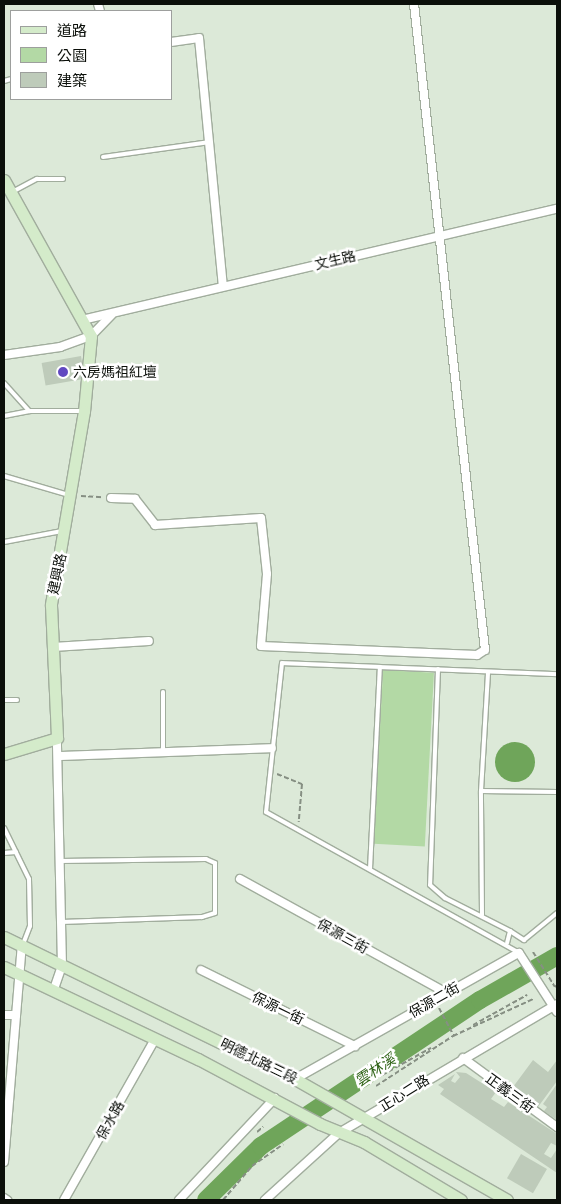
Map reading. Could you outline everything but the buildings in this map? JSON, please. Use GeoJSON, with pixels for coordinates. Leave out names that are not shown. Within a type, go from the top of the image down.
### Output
{"type":"FeatureCollection","features":[{"type":"Feature","properties":{"kind":"main road"},"geometry":{"type":"LineString","coordinates":[[4,180],[91,336]]}},
{"type":"Feature","properties":{"kind":"main road","name":"建興路"},"geometry":{"type":"LineString","coordinates":[[57,738],[51,605],[66,530],[84,411],[91,336]]}},
{"type":"Feature","properties":{"kind":"main road"},"geometry":{"type":"LineString","coordinates":[[4,754],[57,738]]}},
{"type":"Feature","properties":{"kind":"main road","name":"明德北路三段"},"geometry":{"type":"LineString","coordinates":[[4,937],[295,1079],[366,1117],[507,1200]]}},
{"type":"Feature","properties":{"kind":"main road","name":"明德北路三段"},"geometry":{"type":"LineString","coordinates":[[4,967],[54,989],[275,1098],[320,1124],[364,1142],[461,1200]]}},
{"type":"Feature","properties":{"kind":"street"},"geometry":{"type":"LineString","coordinates":[[111,498],[135,499],[155,525],[261,518],[267,574],[261,646],[477,655],[485,650],[414,4]]}},
{"type":"Feature","properties":{"kind":"street"},"geometry":{"type":"LineString","coordinates":[[172,42],[199,38],[222,286]]}},
{"type":"Feature","properties":{"kind":"street","name":"文生路"},"geometry":{"type":"LineString","coordinates":[[82,320],[222,286],[557,210]]}},
{"type":"Feature","properties":{"kind":"street"},"geometry":{"type":"LineString","coordinates":[[4,355],[60,347],[91,336],[113,314]]}},
{"type":"Feature","properties":{"kind":"street"},"geometry":{"type":"LineString","coordinates":[[53,647],[149,641]]}},
{"type":"Feature","properties":{"kind":"street","name":"建興路"},"geometry":{"type":"LineString","coordinates":[[54,989],[62,966],[57,738]]}},
{"type":"Feature","properties":{"kind":"street"},"geometry":{"type":"LineString","coordinates":[[58,756],[272,748]]}},
{"type":"Feature","properties":{"kind":"street","name":"保源三街"},"geometry":{"type":"LineString","coordinates":[[240,879],[446,992]]}},
{"type":"Feature","properties":{"kind":"street"},"geometry":{"type":"LineString","coordinates":[[4,1162],[7,1082],[16,1015],[22,945]]}},
{"type":"Feature","properties":{"kind":"street"},"geometry":{"type":"LineString","coordinates":[[521,956],[554,1007]]}},
{"type":"Feature","properties":{"kind":"street","name":"保源二街"},"geometry":{"type":"LineString","coordinates":[[295,1079],[328,1058],[355,1046],[446,992],[521,956]]}},
{"type":"Feature","properties":{"kind":"street","name":"保源一街"},"geometry":{"type":"LineString","coordinates":[[201,970],[355,1046]]}},
{"type":"Feature","properties":{"kind":"street","name":"正心二路"},"geometry":{"type":"LineString","coordinates":[[265,1200],[339,1133],[463,1058],[554,1007]]}},
{"type":"Feature","properties":{"kind":"street"},"geometry":{"type":"LineString","coordinates":[[4,1015],[16,1015]]}},
{"type":"Feature","properties":{"kind":"street","name":"保水路"},"geometry":{"type":"LineString","coordinates":[[64,1200],[155,1039]]}},
{"type":"Feature","properties":{"kind":"street","name":"正義三街"},"geometry":{"type":"LineString","coordinates":[[463,1058],[557,1127]]}},
{"type":"Feature","properties":{"kind":"street"},"geometry":{"type":"LineString","coordinates":[[179,1200],[275,1098]]}},
{"type":"Feature","properties":{"kind":"lane"},"geometry":{"type":"LineString","coordinates":[[103,158],[210,142]]}},
{"type":"Feature","properties":{"kind":"lane"},"geometry":{"type":"LineString","coordinates":[[11,193],[37,179],[63,179]]}},
{"type":"Feature","properties":{"kind":"lane"},"geometry":{"type":"LineString","coordinates":[[4,383],[29,411]]}},
{"type":"Feature","properties":{"kind":"lane"},"geometry":{"type":"LineString","coordinates":[[4,416],[29,411],[84,411]]}},
{"type":"Feature","properties":{"kind":"lane"},"geometry":{"type":"LineString","coordinates":[[4,476],[71,495]]}},
{"type":"Feature","properties":{"kind":"lane"},"geometry":{"type":"LineString","coordinates":[[4,542],[66,530]]}},
{"type":"Feature","properties":{"kind":"lane"},"geometry":{"type":"LineString","coordinates":[[521,956],[507,943],[266,812],[282,662],[488,673],[557,674]]}},
{"type":"Feature","properties":{"kind":"lane"},"geometry":{"type":"LineString","coordinates":[[370,869],[380,667]]}},
{"type":"Feature","properties":{"kind":"lane"},"geometry":{"type":"LineString","coordinates":[[438,669],[430,885],[445,898],[482,915],[524,940],[557,913]]}},
{"type":"Feature","properties":{"kind":"lane"},"geometry":{"type":"LineString","coordinates":[[482,915],[481,791],[488,673]]}},
{"type":"Feature","properties":{"kind":"lane"},"geometry":{"type":"LineString","coordinates":[[163,692],[164,752]]}},
{"type":"Feature","properties":{"kind":"lane"},"geometry":{"type":"LineString","coordinates":[[4,700],[17,700]]}},
{"type":"Feature","properties":{"kind":"lane"},"geometry":{"type":"LineString","coordinates":[[481,791],[557,792]]}},
{"type":"Feature","properties":{"kind":"lane"},"geometry":{"type":"LineString","coordinates":[[4,828],[30,879],[30,926],[22,945]]}},
{"type":"Feature","properties":{"kind":"lane"},"geometry":{"type":"LineString","coordinates":[[4,853],[16,852]]}},
{"type":"Feature","properties":{"kind":"lane"},"geometry":{"type":"LineString","coordinates":[[60,861],[206,859],[215,863],[215,913],[202,917],[61,922]]}},
{"type":"Feature","properties":{"kind":"lane"},"geometry":{"type":"LineString","coordinates":[[507,943],[510,931]]}},
{"type":"Feature","properties":{"kind":"path"},"geometry":{"type":"LineString","coordinates":[[71,495],[111,498]]}},
{"type":"Feature","properties":{"kind":"path"},"geometry":{"type":"LineString","coordinates":[[270,771],[302,784],[298,830]]}},
{"type":"Feature","properties":{"kind":"path"},"geometry":{"type":"LineString","coordinates":[[532,952],[555,987],[557,985]]}},
{"type":"Feature","properties":{"kind":"path"},"geometry":{"type":"LineString","coordinates":[[382,1075],[527,995]]}},
{"type":"Feature","properties":{"kind":"path"},"geometry":{"type":"LineString","coordinates":[[376,1086],[453,1036],[533,999]]}},
{"type":"Feature","properties":{"kind":"path"},"geometry":{"type":"LineString","coordinates":[[440,1008],[453,1036]]}},
{"type":"Feature","properties":{"kind":"path"},"geometry":{"type":"LineString","coordinates":[[224,1200],[252,1166],[283,1144]]}},
{"type":"Feature","properties":{"kind":"green space"},"geometry":{"type":"Polygon","coordinates":[[[383,670],[434,673],[425,846],[374,844],[383,670]]]}},
{"type":"Feature","properties":{"kind":"shaded area"},"geometry":{"type":"Polygon","coordinates":[[[519,742],[526,745],[532,751],[535,762],[534,770],[526,779],[519,782],[511,782],[504,779],[496,770],[495,758],[498,751],[507,743],[519,742]]]}},
{"type":"Feature","properties":{"kind":"waterway","name":"雲林溪"},"geometry":{"type":"LineString","coordinates":[[206,1200],[261,1146],[480,1000],[557,956]]}},
{"type":"Feature","properties":{"kind":"place","name":"六房媽祖紅壇"},"geometry":{"type":"Point","coordinates":[63,372]}}]}
